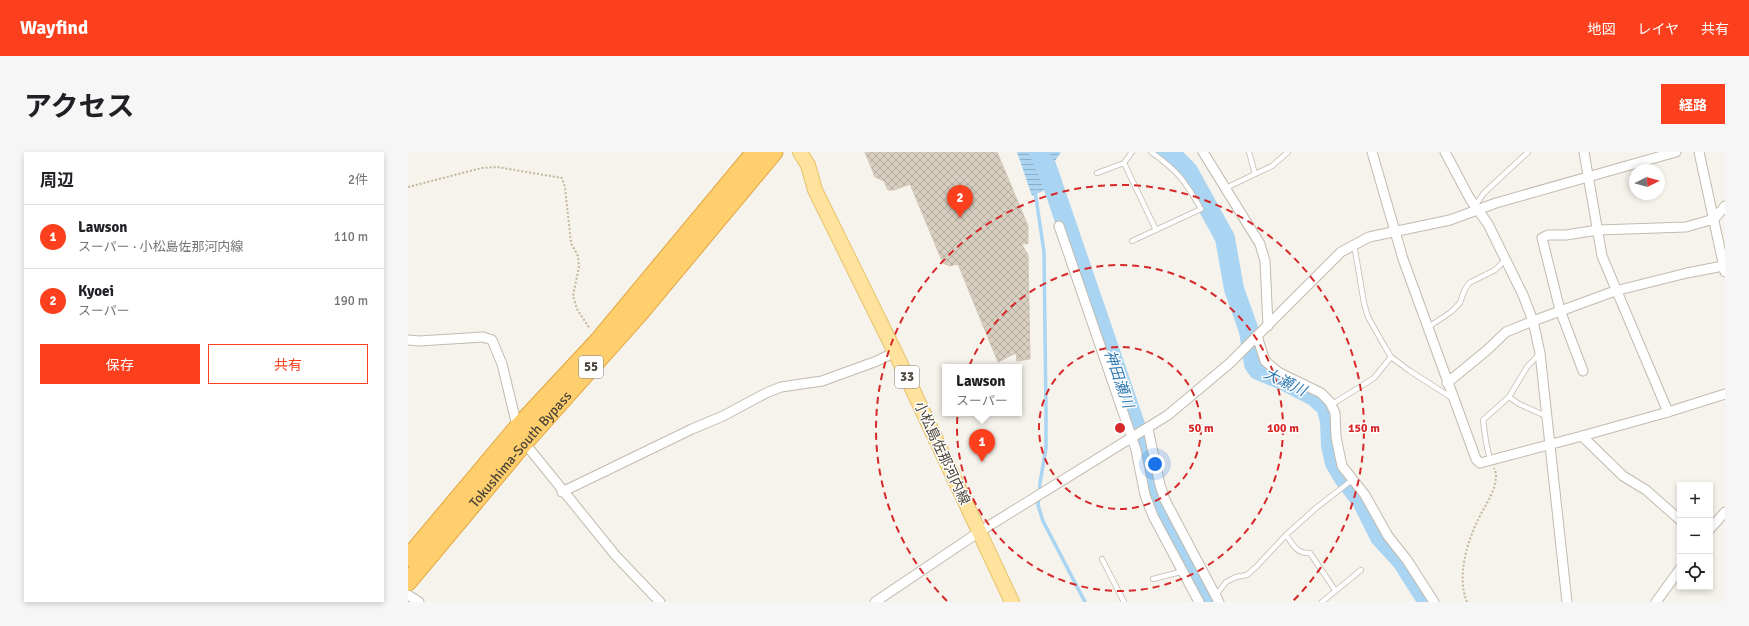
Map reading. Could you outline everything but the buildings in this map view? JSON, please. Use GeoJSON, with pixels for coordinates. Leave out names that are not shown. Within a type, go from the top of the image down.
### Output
{"type":"FeatureCollection","features":[{"type":"Feature","properties":{"kind":"highway","name":"Tokushima-South Bypass"},"geometry":{"type":"LineString","coordinates":[[408,558],[517,428],[598,341],[754,152]]}},
{"type":"Feature","properties":{"kind":"highway","name":"Tokushima-South Bypass"},"geometry":{"type":"LineString","coordinates":[[408,582],[524,443],[639,314],[774,152]]}},
{"type":"Feature","properties":{"kind":"main road","name":"小松島佐那河内線"},"geometry":{"type":"LineString","coordinates":[[800,152],[808,165],[815,190],[895,352],[1012,602]]}},
{"type":"Feature","properties":{"kind":"street"},"geometry":{"type":"LineString","coordinates":[[1204,152],[1260,244],[1265,261],[1268,326]]}},
{"type":"Feature","properties":{"kind":"street"},"geometry":{"type":"LineString","coordinates":[[1372,152],[1403,259],[1452,398],[1476,459],[1480,463],[1668,412],[1725,394]]}},
{"type":"Feature","properties":{"kind":"street"},"geometry":{"type":"LineString","coordinates":[[1445,152],[1476,208],[1488,224],[1523,294],[1533,320],[1540,353],[1566,602]]}},
{"type":"Feature","properties":{"kind":"street"},"geometry":{"type":"LineString","coordinates":[[1584,152],[1602,256],[1615,291],[1654,377],[1668,412]]}},
{"type":"Feature","properties":{"kind":"street"},"geometry":{"type":"LineString","coordinates":[[875,602],[1034,497],[1133,436],[1146,430],[1194,395],[1256,338],[1335,258],[1354,244],[1369,237],[1450,220],[1476,208],[1676,152]]}},
{"type":"Feature","properties":{"kind":"street"},"geometry":{"type":"LineString","coordinates":[[1447,383],[1486,352],[1506,332],[1533,320],[1615,291],[1687,273],[1724,269],[1700,152]]}},
{"type":"Feature","properties":{"kind":"street"},"geometry":{"type":"LineString","coordinates":[[1583,371],[1560,310],[1542,238],[1548,235],[1566,235],[1598,230],[1686,227],[1702,224],[1714,219],[1725,206]]}},
{"type":"Feature","properties":{"kind":"street"},"geometry":{"type":"LineString","coordinates":[[1059,226],[1133,436],[1145,495],[1153,516],[1184,571],[1199,602]]}},
{"type":"Feature","properties":{"kind":"street"},"geometry":{"type":"LineString","coordinates":[[408,340],[419,341],[483,336],[492,340],[502,364],[517,428],[524,443],[562,492],[616,556],[660,602]]}},
{"type":"Feature","properties":{"kind":"street"},"geometry":{"type":"LineString","coordinates":[[1256,338],[1265,361],[1278,372],[1321,393],[1331,405],[1335,413],[1338,454],[1342,466],[1351,481],[1365,496],[1388,536],[1407,560],[1428,600]]}},
{"type":"Feature","properties":{"kind":"street"},"geometry":{"type":"LineString","coordinates":[[562,492],[692,429],[723,416],[766,393],[781,388],[822,381],[877,361],[895,352]]}},
{"type":"Feature","properties":{"kind":"street"},"geometry":{"type":"LineString","coordinates":[[1146,430],[1165,500],[1217,599]]}},
{"type":"Feature","properties":{"kind":"street"},"geometry":{"type":"LineString","coordinates":[[1582,436],[1623,476],[1646,490],[1678,518]]}},
{"type":"Feature","properties":{"kind":"street"},"geometry":{"type":"LineString","coordinates":[[1713,526],[1725,512]]}},
{"type":"Feature","properties":{"kind":"street"},"geometry":{"type":"LineString","coordinates":[[1656,602],[1677,573]]}},
{"type":"Feature","properties":{"kind":"street"},"geometry":{"type":"LineString","coordinates":[[408,595],[419,602]]}},
{"type":"Feature","properties":{"kind":"lane"},"geometry":{"type":"LineString","coordinates":[[1097,173],[1124,162],[1132,152]]}},
{"type":"Feature","properties":{"kind":"lane"},"geometry":{"type":"LineString","coordinates":[[1132,241],[1201,209],[1185,180],[1169,165],[1151,152]]}},
{"type":"Feature","properties":{"kind":"lane"},"geometry":{"type":"LineString","coordinates":[[1249,152],[1255,174]]}},
{"type":"Feature","properties":{"kind":"lane"},"geometry":{"type":"LineString","coordinates":[[1226,188],[1272,166],[1288,152]]}},
{"type":"Feature","properties":{"kind":"lane"},"geometry":{"type":"LineString","coordinates":[[1476,208],[1484,193],[1528,152]]}},
{"type":"Feature","properties":{"kind":"lane"},"geometry":{"type":"LineString","coordinates":[[1124,162],[1156,230]]}},
{"type":"Feature","properties":{"kind":"lane"},"geometry":{"type":"LineString","coordinates":[[1354,244],[1364,303],[1368,317],[1391,357],[1439,391],[1452,398]]}},
{"type":"Feature","properties":{"kind":"lane"},"geometry":{"type":"LineString","coordinates":[[1427,328],[1451,312],[1460,303],[1464,291],[1469,283],[1495,270],[1505,260]]}},
{"type":"Feature","properties":{"kind":"lane"},"geometry":{"type":"LineString","coordinates":[[1490,460],[1483,420],[1509,397],[1527,367],[1540,353]]}},
{"type":"Feature","properties":{"kind":"lane"},"geometry":{"type":"LineString","coordinates":[[1331,405],[1374,378],[1391,357]]}},
{"type":"Feature","properties":{"kind":"lane"},"geometry":{"type":"LineString","coordinates":[[1509,397],[1519,404],[1547,416]]}},
{"type":"Feature","properties":{"kind":"lane"},"geometry":{"type":"LineString","coordinates":[[1217,599],[1226,582],[1236,577],[1246,575],[1256,567],[1286,535],[1316,508],[1351,481]]}},
{"type":"Feature","properties":{"kind":"lane"},"geometry":{"type":"LineString","coordinates":[[1286,535],[1296,550],[1303,554],[1310,553],[1335,590]]}},
{"type":"Feature","properties":{"kind":"lane"},"geometry":{"type":"LineString","coordinates":[[1102,559],[1124,602]]}},
{"type":"Feature","properties":{"kind":"lane"},"geometry":{"type":"LineString","coordinates":[[1322,602],[1361,570]]}},
{"type":"Feature","properties":{"kind":"lane"},"geometry":{"type":"LineString","coordinates":[[1153,580],[1184,571]]}},
{"type":"Feature","properties":{"kind":"path"},"geometry":{"type":"LineString","coordinates":[[408,187],[482,168],[497,167],[562,178],[565,187],[571,243],[578,256],[579,267],[573,296],[577,310],[598,341]]}},
{"type":"Feature","properties":{"kind":"path"},"geometry":{"type":"LineString","coordinates":[[1467,602],[1463,592],[1462,577],[1466,554],[1477,522],[1487,506],[1496,478],[1496,473],[1490,460]]}},
{"type":"Feature","properties":{"kind":"water"},"geometry":{"type":"Polygon","coordinates":[[[1017,152],[1061,152],[1055,161],[1062,181],[1047,185],[1043,191],[1032,196],[1017,152]]]}},
{"type":"Feature","properties":{"kind":"waterway","name":"神田瀬川"},"geometry":{"type":"LineString","coordinates":[[1039,152],[1049,174],[1141,442],[1150,487],[1166,527],[1207,602]]}},
{"type":"Feature","properties":{"kind":"waterway","name":"大瀬川"},"geometry":{"type":"LineString","coordinates":[[1165,152],[1175,158],[1188,171],[1225,238],[1234,289],[1249,331],[1254,364],[1258,370],[1285,381],[1314,396],[1326,407],[1330,421],[1331,446],[1335,463],[1344,478],[1362,501],[1380,537],[1402,561],[1428,602]]}},
{"type":"Feature","properties":{"kind":"waterway"},"geometry":{"type":"LineString","coordinates":[[1035,191],[1044,252],[1046,411],[1046,448],[1038,505],[1043,521],[1085,602]]}},
{"type":"Feature","properties":{"kind":"place","name":"Kyoei"},"geometry":{"type":"Point","coordinates":[960,218]}},
{"type":"Feature","properties":{"kind":"place","name":"Lawson"},"geometry":{"type":"Point","coordinates":[982,462]}}]}
